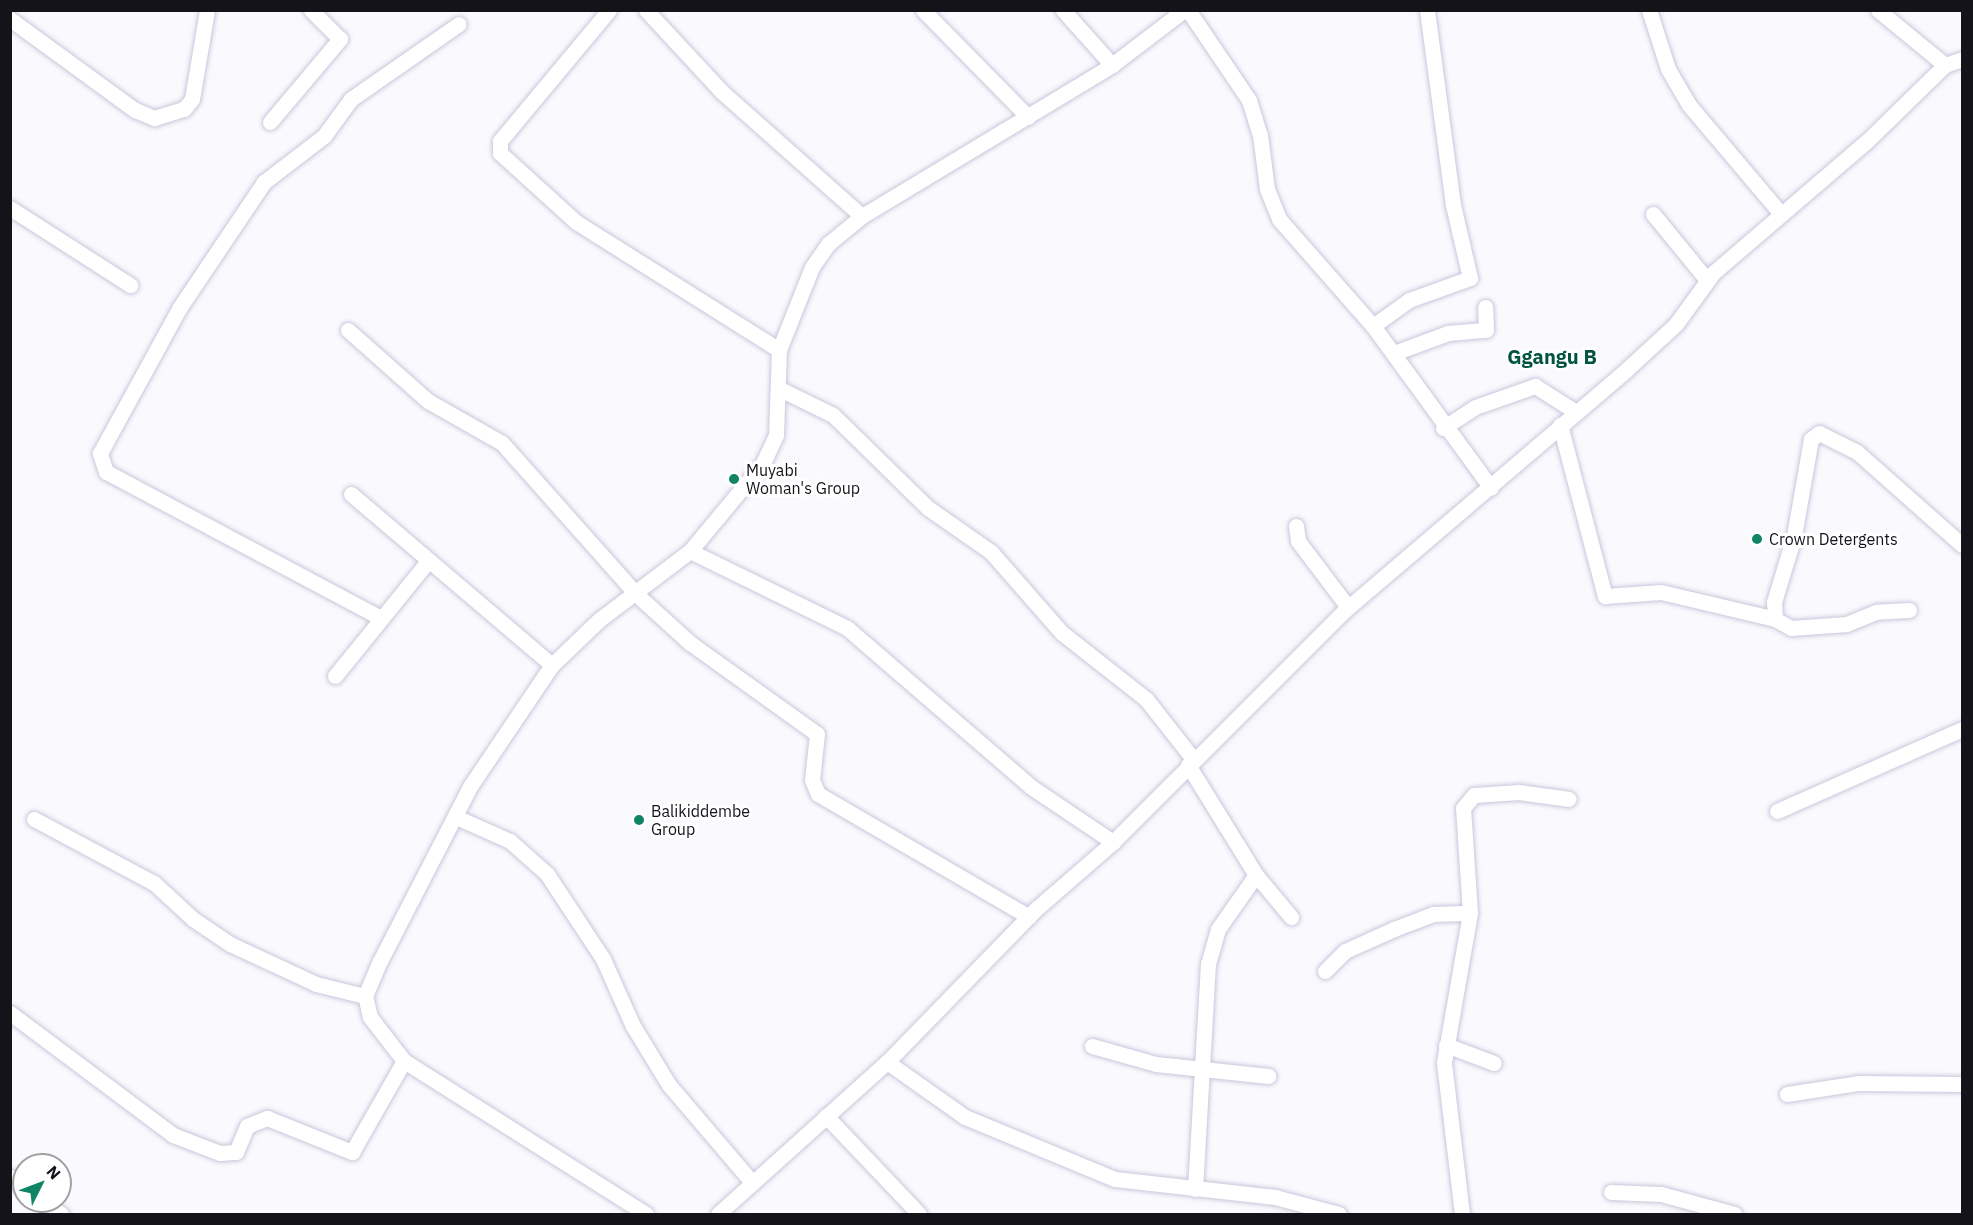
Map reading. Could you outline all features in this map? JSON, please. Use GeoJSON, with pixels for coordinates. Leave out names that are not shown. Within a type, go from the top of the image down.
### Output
{"type":"FeatureCollection","features":[{"type":"Feature","properties":{"kind":"street"},"geometry":{"type":"LineString","coordinates":[[10,19],[135,110],[154,118],[184,109],[192,99],[207,10]]}},
{"type":"Feature","properties":{"kind":"street"},"geometry":{"type":"LineString","coordinates":[[270,122],[340,39],[310,10]]}},
{"type":"Feature","properties":{"kind":"street"},"geometry":{"type":"LineString","coordinates":[[609,10],[500,141],[500,153],[576,222],[779,350]]}},
{"type":"Feature","properties":{"kind":"street"},"geometry":{"type":"LineString","coordinates":[[646,10],[721,91],[862,216]]}},
{"type":"Feature","properties":{"kind":"street"},"geometry":{"type":"LineString","coordinates":[[923,10],[1028,117]]}},
{"type":"Feature","properties":{"kind":"street"},"geometry":{"type":"LineString","coordinates":[[1063,10],[1112,65]]}},
{"type":"Feature","properties":{"kind":"street"},"geometry":{"type":"LineString","coordinates":[[645,1215],[404,1060],[370,1017],[365,996],[456,817],[552,665],[690,551],[763,463],[776,435],[780,389],[779,350],[812,267],[828,244],[862,216],[1112,65],[1186,10],[1249,100],[1279,219],[1373,326],[1394,353],[1443,428],[1491,488]]}},
{"type":"Feature","properties":{"kind":"street"},"geometry":{"type":"LineString","coordinates":[[1373,326],[1409,300],[1470,278],[1453,205],[1427,10]]}},
{"type":"Feature","properties":{"kind":"street"},"geometry":{"type":"LineString","coordinates":[[1649,10],[1668,69],[1689,105],[1781,214]]}},
{"type":"Feature","properties":{"kind":"street"},"geometry":{"type":"LineString","coordinates":[[1878,10],[1945,65]]}},
{"type":"Feature","properties":{"kind":"street"},"geometry":{"type":"LineString","coordinates":[[379,617],[106,472],[100,453],[180,307],[264,182],[324,136],[351,99],[459,24]]}},
{"type":"Feature","properties":{"kind":"street"},"geometry":{"type":"LineString","coordinates":[[725,1212],[751,1181],[887,1062],[1029,916],[1113,842],[1348,607],[1491,488],[1676,324],[1707,280],[1945,65],[1962,59]]}},
{"type":"Feature","properties":{"kind":"street"},"geometry":{"type":"LineString","coordinates":[[10,208],[130,285]]}},
{"type":"Feature","properties":{"kind":"street"},"geometry":{"type":"LineString","coordinates":[[1653,214],[1707,280]]}},
{"type":"Feature","properties":{"kind":"street"},"geometry":{"type":"LineString","coordinates":[[1394,353],[1448,333],[1486,330],[1485,308]]}},
{"type":"Feature","properties":{"kind":"street"},"geometry":{"type":"LineString","coordinates":[[348,330],[428,401],[502,442],[524,462],[636,594],[690,643],[817,734],[812,780],[818,794],[1029,916]]}},
{"type":"Feature","properties":{"kind":"street"},"geometry":{"type":"LineString","coordinates":[[1443,428],[1475,406],[1535,386],[1576,412]]}},
{"type":"Feature","properties":{"kind":"street"},"geometry":{"type":"LineString","coordinates":[[780,389],[841,421],[928,508],[991,552],[1062,633],[1146,699],[1191,763],[1256,875],[1292,917]]}},
{"type":"Feature","properties":{"kind":"street"},"geometry":{"type":"LineString","coordinates":[[1560,425],[1605,596],[1661,592],[1775,619],[1791,628],[1847,624],[1876,612],[1909,610]]}},
{"type":"Feature","properties":{"kind":"street"},"geometry":{"type":"LineString","coordinates":[[1775,619],[1774,602],[1794,536],[1811,439],[1819,433],[1857,452],[1957,528],[1962,545]]}},
{"type":"Feature","properties":{"kind":"street"},"geometry":{"type":"LineString","coordinates":[[351,494],[552,665]]}},
{"type":"Feature","properties":{"kind":"street"},"geometry":{"type":"LineString","coordinates":[[1296,526],[1298,541],[1348,607]]}},
{"type":"Feature","properties":{"kind":"street"},"geometry":{"type":"LineString","coordinates":[[690,551],[847,628],[1030,787],[1113,842]]}},
{"type":"Feature","properties":{"kind":"street"},"geometry":{"type":"LineString","coordinates":[[335,676],[379,617],[429,560]]}},
{"type":"Feature","properties":{"kind":"street"},"geometry":{"type":"LineString","coordinates":[[1777,811],[1962,729]]}},
{"type":"Feature","properties":{"kind":"street"},"geometry":{"type":"LineString","coordinates":[[1461,1215],[1444,1096],[1446,1045],[1470,913],[1462,821],[1465,802],[1474,795],[1519,792],[1569,799]]}},
{"type":"Feature","properties":{"kind":"street"},"geometry":{"type":"LineString","coordinates":[[456,817],[510,842],[547,874],[603,959],[633,1026],[669,1085],[751,1181]]}},
{"type":"Feature","properties":{"kind":"street"},"geometry":{"type":"LineString","coordinates":[[34,819],[154,883],[193,919],[230,944],[316,984],[365,996]]}},
{"type":"Feature","properties":{"kind":"street"},"geometry":{"type":"LineString","coordinates":[[1195,1189],[1203,996],[1218,929],[1256,875]]}},
{"type":"Feature","properties":{"kind":"street"},"geometry":{"type":"LineString","coordinates":[[1325,971],[1345,951],[1394,929],[1433,914],[1470,913]]}},
{"type":"Feature","properties":{"kind":"street"},"geometry":{"type":"LineString","coordinates":[[10,1013],[173,1135],[220,1153],[236,1152],[247,1126],[267,1118],[352,1152],[404,1060]]}},
{"type":"Feature","properties":{"kind":"street"},"geometry":{"type":"LineString","coordinates":[[1446,1045],[1478,1052],[1494,1063]]}},
{"type":"Feature","properties":{"kind":"street"},"geometry":{"type":"LineString","coordinates":[[1092,1047],[1128,1059],[1269,1076]]}},
{"type":"Feature","properties":{"kind":"street"},"geometry":{"type":"LineString","coordinates":[[887,1062],[965,1117],[1115,1179],[1275,1197],[1339,1215]]}},
{"type":"Feature","properties":{"kind":"street"},"geometry":{"type":"LineString","coordinates":[[1787,1094],[1859,1083],[1962,1084]]}},
{"type":"Feature","properties":{"kind":"street"},"geometry":{"type":"LineString","coordinates":[[826,1116],[919,1215]]}},
{"type":"Feature","properties":{"kind":"street"},"geometry":{"type":"LineString","coordinates":[[1611,1192],[1661,1194],[1734,1215]]}},
{"type":"Feature","properties":{"kind":"place","name":"Muyabi Woman's Group"},"geometry":{"type":"Point","coordinates":[734,479]}},
{"type":"Feature","properties":{"kind":"place","name":"Crown Detergents"},"geometry":{"type":"Point","coordinates":[1757,539]}},
{"type":"Feature","properties":{"kind":"place","name":"Balikiddembe Group"},"geometry":{"type":"Point","coordinates":[639,820]}},
{"type":"Feature","properties":{"kind":"district","name":"Ggangu B"},"geometry":{"type":"Point","coordinates":[1552,356]}}]}
